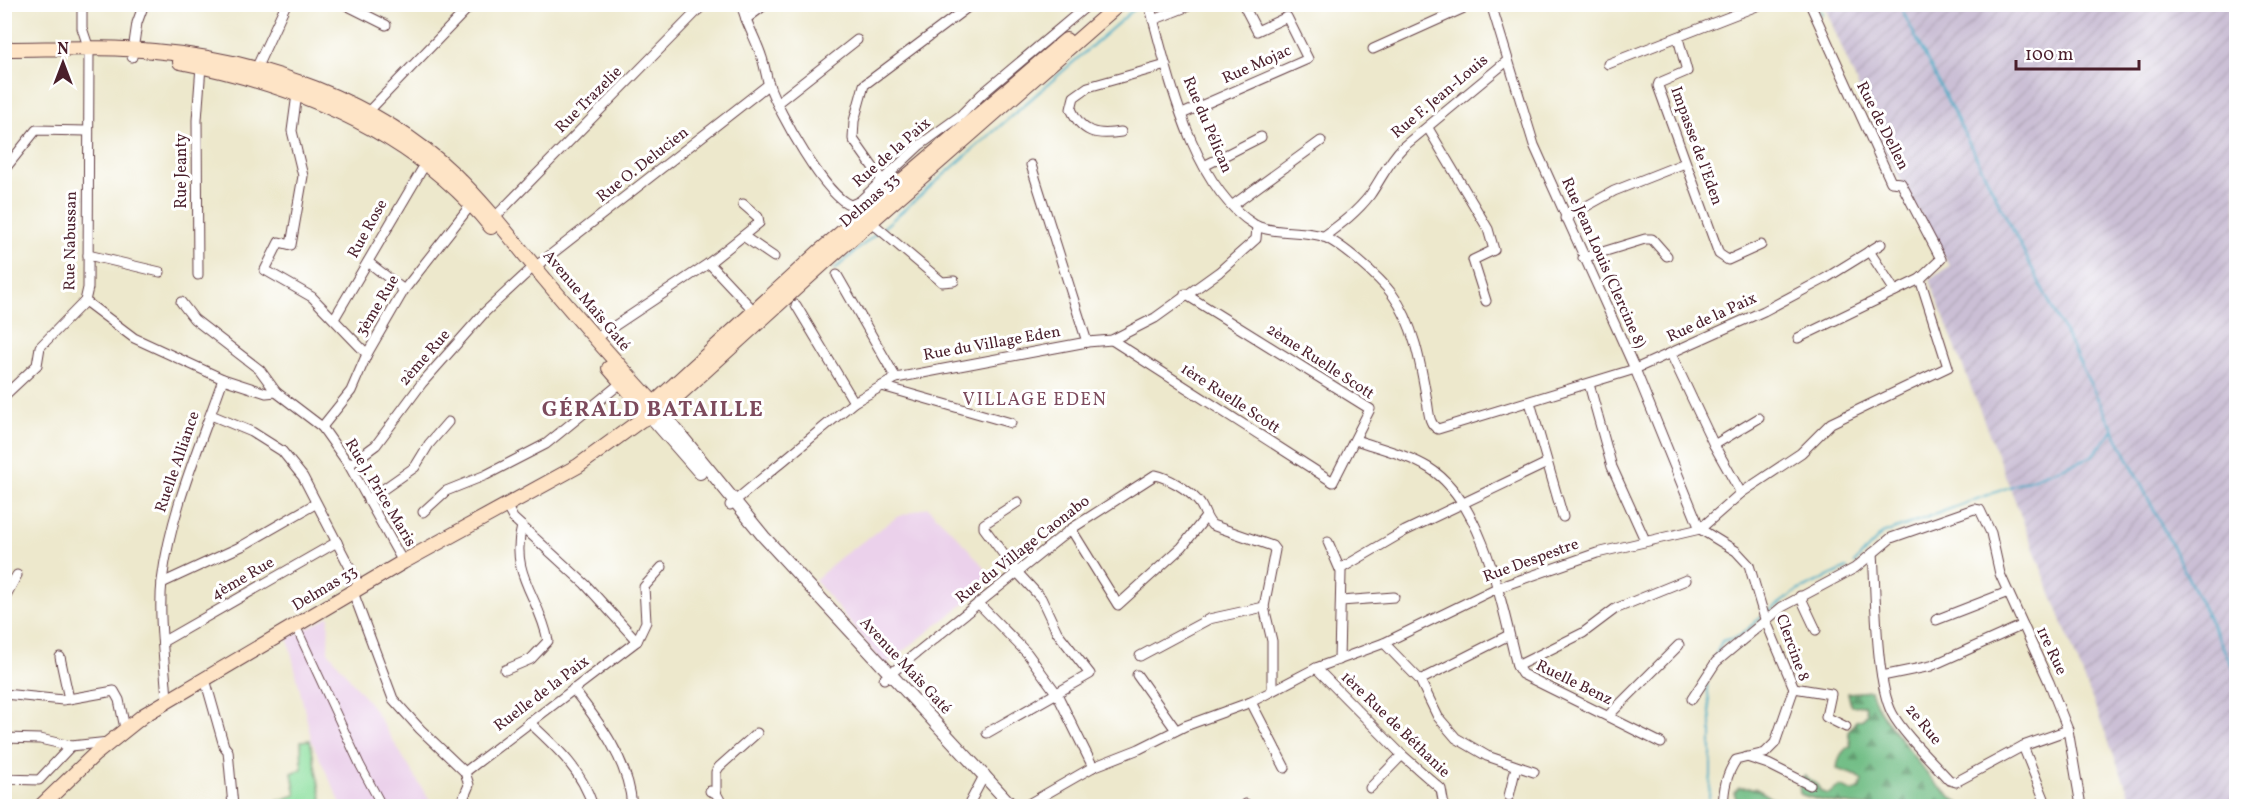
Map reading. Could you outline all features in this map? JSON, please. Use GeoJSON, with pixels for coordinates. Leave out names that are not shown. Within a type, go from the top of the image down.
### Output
{"type":"FeatureCollection","features":[{"type":"Feature","properties":{"kind":"main road","name":"Delmas 33"},"geometry":{"type":"LineString","coordinates":[[650,413],[821,250],[1106,4]]}},
{"type":"Feature","properties":{"kind":"main road","name":"Delmas 33"},"geometry":{"type":"LineString","coordinates":[[41,807],[125,728],[167,700],[296,627],[403,562],[578,466],[650,413],[1119,4]]}},
{"type":"Feature","properties":{"kind":"main road","name":"Avenue Maïs Gaté"},"geometry":{"type":"LineString","coordinates":[[4,49],[202,57],[331,96],[428,159],[495,217],[532,269],[621,383],[650,413]]}},
{"type":"Feature","properties":{"kind":"main road","name":"Avenue Maïs Gaté"},"geometry":{"type":"LineString","coordinates":[[4,57],[89,52]]}},
{"type":"Feature","properties":{"kind":"main road","name":"Avenue Maïs Gaté"},"geometry":{"type":"LineString","coordinates":[[132,53],[254,73],[297,94],[363,117]]}},
{"type":"Feature","properties":{"kind":"main road","name":"Avenue Maïs Gaté"},"geometry":{"type":"LineString","coordinates":[[428,159],[595,339],[650,413]]}},
{"type":"Feature","properties":{"kind":"street","name":"Rue Nabussan"},"geometry":{"type":"LineString","coordinates":[[4,396],[37,365],[40,347],[85,301],[88,288],[89,52],[82,28],[82,4]]}},
{"type":"Feature","properties":{"kind":"street"},"geometry":{"type":"LineString","coordinates":[[132,53],[137,23],[144,4]]}},
{"type":"Feature","properties":{"kind":"street"},"geometry":{"type":"LineString","coordinates":[[254,73],[286,4]]}},
{"type":"Feature","properties":{"kind":"street"},"geometry":{"type":"LineString","coordinates":[[344,4],[386,25]]}},
{"type":"Feature","properties":{"kind":"street"},"geometry":{"type":"LineString","coordinates":[[363,117],[472,4]]}},
{"type":"Feature","properties":{"kind":"street","name":"Rue Trazelie"},"geometry":{"type":"LineString","coordinates":[[495,217],[704,4]]}},
{"type":"Feature","properties":{"kind":"street"},"geometry":{"type":"LineString","coordinates":[[741,4],[746,19],[766,4]]}},
{"type":"Feature","properties":{"kind":"street"},"geometry":{"type":"LineString","coordinates":[[882,180],[853,139],[854,121],[864,85],[972,4]]}},
{"type":"Feature","properties":{"kind":"street","name":"Rue de la Paix"},"geometry":{"type":"LineString","coordinates":[[746,19],[762,57],[777,103],[832,193],[843,203],[851,205],[860,201],[1089,4]]}},
{"type":"Feature","properties":{"kind":"street","name":"Rue du Pélican"},"geometry":{"type":"LineString","coordinates":[[1149,4],[1182,114],[1204,166],[1219,192],[1257,226]]}},
{"type":"Feature","properties":{"kind":"street"},"geometry":{"type":"LineString","coordinates":[[1153,20],[1194,4]]}},
{"type":"Feature","properties":{"kind":"street","name":"Rue Mojac"},"geometry":{"type":"LineString","coordinates":[[1182,114],[1308,59],[1287,17],[1257,31],[1243,4]]}},
{"type":"Feature","properties":{"kind":"street"},"geometry":{"type":"LineString","coordinates":[[1373,49],[1473,4]]}},
{"type":"Feature","properties":{"kind":"street","name":"Rue Jean Louis (Clercine 8)"},"geometry":{"type":"LineString","coordinates":[[1491,4],[1534,145],[1635,369],[1700,529]]}},
{"type":"Feature","properties":{"kind":"street"},"geometry":{"type":"LineString","coordinates":[[1608,64],[1762,4]]}},
{"type":"Feature","properties":{"kind":"street","name":"Rue de Dellen"},"geometry":{"type":"LineString","coordinates":[[1810,4],[1891,182],[1901,183],[1941,259],[1920,279]]}},
{"type":"Feature","properties":{"kind":"street","name":"Impasse de l'Eden"},"geometry":{"type":"LineString","coordinates":[[1678,38],[1687,71],[1659,82],[1658,86],[1719,254],[1724,260],[1761,245]]}},
{"type":"Feature","properties":{"kind":"street"},"geometry":{"type":"LineString","coordinates":[[777,103],[857,40]]}},
{"type":"Feature","properties":{"kind":"street","name":"Rue F. Jean-Louis"},"geometry":{"type":"LineString","coordinates":[[1323,237],[1348,220],[1369,195],[1394,155],[1507,61]]}},
{"type":"Feature","properties":{"kind":"street"},"geometry":{"type":"LineString","coordinates":[[1121,132],[1102,135],[1088,133],[1076,121],[1071,109],[1074,97],[1088,87],[1166,65]]}},
{"type":"Feature","properties":{"kind":"street","name":"Rue Jeanty"},"geometry":{"type":"LineString","coordinates":[[198,275],[197,120],[201,66]]}},
{"type":"Feature","properties":{"kind":"street","name":"Rue O. Delucien"},"geometry":{"type":"LineString","coordinates":[[532,269],[769,84]]}},
{"type":"Feature","properties":{"kind":"street"},"geometry":{"type":"LineString","coordinates":[[297,94],[292,130],[303,176],[291,245],[279,242],[265,270],[312,297],[368,354]]}},
{"type":"Feature","properties":{"kind":"street"},"geometry":{"type":"LineString","coordinates":[[1428,128],[1488,229],[1494,250],[1473,260],[1486,301]]}},
{"type":"Feature","properties":{"kind":"street"},"geometry":{"type":"LineString","coordinates":[[4,170],[36,130],[87,130]]}},
{"type":"Feature","properties":{"kind":"street"},"geometry":{"type":"LineString","coordinates":[[1204,166],[1261,137]]}},
{"type":"Feature","properties":{"kind":"street"},"geometry":{"type":"LineString","coordinates":[[1233,205],[1321,141]]}},
{"type":"Feature","properties":{"kind":"street","name":"Rue Rose"},"geometry":{"type":"LineString","coordinates":[[334,319],[400,203],[428,159]]}},
{"type":"Feature","properties":{"kind":"street"},"geometry":{"type":"LineString","coordinates":[[1565,218],[1614,191],[1685,163]]}},
{"type":"Feature","properties":{"kind":"street"},"geometry":{"type":"LineString","coordinates":[[1031,165],[1087,342]]}},
{"type":"Feature","properties":{"kind":"street"},"geometry":{"type":"LineString","coordinates":[[595,339],[709,263],[743,236],[759,220],[743,204]]}},
{"type":"Feature","properties":{"kind":"street","name":"3ème Rue"},"geometry":{"type":"LineString","coordinates":[[321,427],[351,391],[368,354],[404,290],[470,206]]}},
{"type":"Feature","properties":{"kind":"street"},"geometry":{"type":"LineString","coordinates":[[871,222],[942,282],[954,281]]}},
{"type":"Feature","properties":{"kind":"street"},"geometry":{"type":"LineString","coordinates":[[1257,226],[1323,237]]}},
{"type":"Feature","properties":{"kind":"street","name":"Rue du Village Eden"},"geometry":{"type":"LineString","coordinates":[[732,502],[854,402],[896,378],[1087,342],[1112,340],[1155,318],[1185,294],[1219,272],[1256,239],[1257,226]]}},
{"type":"Feature","properties":{"kind":"street"},"geometry":{"type":"LineString","coordinates":[[743,236],[774,257]]}},
{"type":"Feature","properties":{"kind":"street","name":"Rue de la Paix"},"geometry":{"type":"LineString","coordinates":[[1323,237],[1370,270],[1392,293],[1403,311],[1421,367],[1431,422],[1434,428],[1441,429],[1635,369],[1671,354],[1734,322],[1764,311],[1826,278],[1881,244]]}},
{"type":"Feature","properties":{"kind":"street"},"geometry":{"type":"LineString","coordinates":[[1583,258],[1645,238],[1652,239],[1667,256]]}},
{"type":"Feature","properties":{"kind":"street"},"geometry":{"type":"LineString","coordinates":[[1869,251],[1895,291]]}},
{"type":"Feature","properties":{"kind":"street"},"geometry":{"type":"LineString","coordinates":[[88,255],[160,272]]}},
{"type":"Feature","properties":{"kind":"street"},"geometry":{"type":"LineString","coordinates":[[368,262],[404,290]]}},
{"type":"Feature","properties":{"kind":"street"},"geometry":{"type":"LineString","coordinates":[[709,263],[755,312]]}},
{"type":"Feature","properties":{"kind":"street","name":"2ème Rue"},"geometry":{"type":"LineString","coordinates":[[349,465],[376,445],[422,382],[485,312],[532,269]]}},
{"type":"Feature","properties":{"kind":"street"},"geometry":{"type":"LineString","coordinates":[[837,275],[896,378]]}},
{"type":"Feature","properties":{"kind":"street"},"geometry":{"type":"LineString","coordinates":[[1798,338],[1920,279]]}},
{"type":"Feature","properties":{"kind":"street","name":"Rue Despestre"},"geometry":{"type":"LineString","coordinates":[[1024,807],[1093,767],[1139,749],[1176,730],[1251,702],[1316,668],[1384,643],[1497,588],[1597,553],[1700,529],[1741,493],[1801,453],[1832,423],[1948,367],[1920,279]]}},
{"type":"Feature","properties":{"kind":"street","name":"2ème Ruelle Scott"},"geometry":{"type":"LineString","coordinates":[[1185,294],[1370,409],[1356,440],[1332,482]]}},
{"type":"Feature","properties":{"kind":"street","name":"Rue J. Price Maris"},"geometry":{"type":"LineString","coordinates":[[85,301],[134,339],[223,379],[266,393],[276,392],[321,427],[349,465],[403,562]]}},
{"type":"Feature","properties":{"kind":"street"},"geometry":{"type":"LineString","coordinates":[[181,302],[194,319],[260,370],[276,392]]}},
{"type":"Feature","properties":{"kind":"street"},"geometry":{"type":"LineString","coordinates":[[796,305],[854,402]]}},
{"type":"Feature","properties":{"kind":"street","name":"1ère Ruelle Scott"},"geometry":{"type":"LineString","coordinates":[[1112,340],[1332,482]]}},
{"type":"Feature","properties":{"kind":"street"},"geometry":{"type":"LineString","coordinates":[[1671,354],[1714,446],[1741,493]]}},
{"type":"Feature","properties":{"kind":"street","name":"Ruelle Alliance"},"geometry":{"type":"LineString","coordinates":[[167,700],[162,583],[171,531],[183,487],[223,379]]}},
{"type":"Feature","properties":{"kind":"street"},"geometry":{"type":"LineString","coordinates":[[423,512],[446,491],[486,475],[546,444],[621,383]]}},
{"type":"Feature","properties":{"kind":"street"},"geometry":{"type":"LineString","coordinates":[[1588,384],[1612,467],[1645,540]]}},
{"type":"Feature","properties":{"kind":"street"},"geometry":{"type":"LineString","coordinates":[[882,386],[1011,423]]}},
{"type":"Feature","properties":{"kind":"street"},"geometry":{"type":"LineString","coordinates":[[1530,402],[1563,517]]}},
{"type":"Feature","properties":{"kind":"street","name":"Avenue Maïs Gaté"},"geometry":{"type":"LineString","coordinates":[[650,413],[732,502],[782,569],[1012,807]]}},
{"type":"Feature","properties":{"kind":"street"},"geometry":{"type":"LineString","coordinates":[[211,415],[252,432],[282,451],[303,477],[315,504],[337,542],[357,589],[393,699],[420,729],[465,772],[469,784],[460,807]]}},
{"type":"Feature","properties":{"kind":"street"},"geometry":{"type":"LineString","coordinates":[[1714,446],[1759,418]]}},
{"type":"Feature","properties":{"kind":"street"},"geometry":{"type":"LineString","coordinates":[[369,500],[415,467],[429,444],[448,422]]}},
{"type":"Feature","properties":{"kind":"street","name":"Ruelle Benz"},"geometry":{"type":"LineString","coordinates":[[1356,440],[1427,466],[1438,474],[1462,502],[1486,551],[1517,666],[1526,677],[1661,743]]}},
{"type":"Feature","properties":{"kind":"street"},"geometry":{"type":"LineString","coordinates":[[1340,569],[1405,531],[1547,463]]}},
{"type":"Feature","properties":{"kind":"street","name":"Rue du Village Caonabo"},"geometry":{"type":"LineString","coordinates":[[886,677],[1071,529],[1155,475],[1167,478],[1197,500],[1205,518],[1212,525],[1272,546],[1275,550],[1264,607],[1272,641],[1272,690]]}},
{"type":"Feature","properties":{"kind":"street"},"geometry":{"type":"LineString","coordinates":[[987,733],[1090,674],[1057,632],[1041,598],[1016,571],[983,526],[1018,502]]}},
{"type":"Feature","properties":{"kind":"street"},"geometry":{"type":"LineString","coordinates":[[162,583],[242,546],[315,504]]}},
{"type":"Feature","properties":{"kind":"street"},"geometry":{"type":"LineString","coordinates":[[507,507],[522,526],[585,584],[637,641],[646,622],[644,587],[662,567]]}},
{"type":"Feature","properties":{"kind":"street","name":"1re Rue"},"geometry":{"type":"LineString","coordinates":[[1873,553],[1884,542],[1895,536],[1974,509],[1983,512],[2000,574],[2068,730],[2081,807]]}},
{"type":"Feature","properties":{"kind":"street"},"geometry":{"type":"LineString","coordinates":[[1071,529],[1118,605],[1182,547],[1205,518]]}},
{"type":"Feature","properties":{"kind":"street"},"geometry":{"type":"LineString","coordinates":[[506,670],[531,659],[548,641],[543,617],[518,560],[522,526]]}},
{"type":"Feature","properties":{"kind":"street","name":"Clercine 8"},"geometry":{"type":"LineString","coordinates":[[1700,529],[1736,551],[1749,565],[1764,617],[1794,688],[1775,743],[1765,753],[1744,757]]}},
{"type":"Feature","properties":{"kind":"street","name":"4ème Rue"},"geometry":{"type":"LineString","coordinates":[[164,641],[337,542]]}},
{"type":"Feature","properties":{"kind":"street"},"geometry":{"type":"LineString","coordinates":[[1328,542],[1340,569],[1339,660]]}},
{"type":"Feature","properties":{"kind":"street"},"geometry":{"type":"LineString","coordinates":[[1692,699],[1716,663],[1764,617],[1855,568],[1873,553]]}},
{"type":"Feature","properties":{"kind":"street","name":"2e Rue"},"geometry":{"type":"LineString","coordinates":[[1873,553],[1882,675],[1893,714],[1952,782],[2023,746],[2068,730]]}},
{"type":"Feature","properties":{"kind":"street"},"geometry":{"type":"LineString","coordinates":[[4,599],[17,575]]}},
{"type":"Feature","properties":{"kind":"street"},"geometry":{"type":"LineString","coordinates":[[1517,666],[1583,633],[1615,609],[1686,580]]}},
{"type":"Feature","properties":{"kind":"street"},"geometry":{"type":"LineString","coordinates":[[1936,620],[2008,592]]}},
{"type":"Feature","properties":{"kind":"street"},"geometry":{"type":"LineString","coordinates":[[1800,596],[1816,630]]}},
{"type":"Feature","properties":{"kind":"street"},"geometry":{"type":"LineString","coordinates":[[1341,602],[1394,597]]}},
{"type":"Feature","properties":{"kind":"street"},"geometry":{"type":"LineString","coordinates":[[978,603],[1028,653],[1057,694],[1093,767]]}},
{"type":"Feature","properties":{"kind":"street"},"geometry":{"type":"LineString","coordinates":[[1140,656],[1209,619],[1264,607]]}},
{"type":"Feature","properties":{"kind":"street"},"geometry":{"type":"LineString","coordinates":[[1882,675],[1931,666],[2023,626]]}},
{"type":"Feature","properties":{"kind":"street"},"geometry":{"type":"LineString","coordinates":[[296,627],[382,807]]}},
{"type":"Feature","properties":{"kind":"street"},"geometry":{"type":"LineString","coordinates":[[1420,680],[1509,635]]}},
{"type":"Feature","properties":{"kind":"street","name":"Ruelle de la Paix"},"geometry":{"type":"LineString","coordinates":[[465,772],[637,641]]}},
{"type":"Feature","properties":{"kind":"street"},"geometry":{"type":"LineString","coordinates":[[1384,643],[1420,680],[1438,717],[1456,738],[1487,756],[1534,772]]}},
{"type":"Feature","properties":{"kind":"street"},"geometry":{"type":"LineString","coordinates":[[1608,716],[1679,645]]}},
{"type":"Feature","properties":{"kind":"street"},"geometry":{"type":"LineString","coordinates":[[60,657],[69,699]]}},
{"type":"Feature","properties":{"kind":"street","name":"1ère Rue de Béthanie"},"geometry":{"type":"LineString","coordinates":[[1316,668],[1402,755],[1441,789],[1444,794],[1444,807]]}},
{"type":"Feature","properties":{"kind":"street"},"geometry":{"type":"LineString","coordinates":[[1137,675],[1176,730]]}},
{"type":"Feature","properties":{"kind":"street"},"geometry":{"type":"LineString","coordinates":[[205,679],[224,746],[228,751],[232,807]]}},
{"type":"Feature","properties":{"kind":"street"},"geometry":{"type":"LineString","coordinates":[[1794,688],[1831,694],[1826,717],[1846,727]]}},
{"type":"Feature","properties":{"kind":"street"},"geometry":{"type":"LineString","coordinates":[[573,689],[598,721],[617,754],[631,796],[632,807]]}},
{"type":"Feature","properties":{"kind":"street"},"geometry":{"type":"LineString","coordinates":[[4,694],[69,699],[114,691],[120,699],[125,728]]}},
{"type":"Feature","properties":{"kind":"street"},"geometry":{"type":"LineString","coordinates":[[1251,702],[1285,768]]}},
{"type":"Feature","properties":{"kind":"street"},"geometry":{"type":"LineString","coordinates":[[529,722],[565,757],[586,784],[593,807]]}},
{"type":"Feature","properties":{"kind":"street"},"geometry":{"type":"LineString","coordinates":[[723,807],[713,792],[716,772],[756,733]]}},
{"type":"Feature","properties":{"kind":"street"},"geometry":{"type":"LineString","coordinates":[[4,738],[40,739],[71,746],[110,742]]}},
{"type":"Feature","properties":{"kind":"street"},"geometry":{"type":"LineString","coordinates":[[4,779],[39,780],[71,746]]}},
{"type":"Feature","properties":{"kind":"street"},"geometry":{"type":"LineString","coordinates":[[2023,746],[2047,807]]}},
{"type":"Feature","properties":{"kind":"street"},"geometry":{"type":"LineString","coordinates":[[1370,788],[1402,755]]}},
{"type":"Feature","properties":{"kind":"street"},"geometry":{"type":"LineString","coordinates":[[1723,807],[1728,775],[1736,760],[1744,757],[1768,764],[1810,785]]}},
{"type":"Feature","properties":{"kind":"street"},"geometry":{"type":"LineString","coordinates":[[1509,796],[1516,767]]}},
{"type":"Feature","properties":{"kind":"street"},"geometry":{"type":"LineString","coordinates":[[968,807],[982,777]]}},
{"type":"Feature","properties":{"kind":"street","name":"Avenue Maïs Gaté"},"geometry":{"type":"LineString","coordinates":[[982,777],[1003,807]]}},
{"type":"Feature","properties":{"kind":"shaded area"},"geometry":{"type":"Polygon","coordinates":[[[1824,5],[2236,5],[2236,806],[2118,806],[2129,794],[1929,279],[1950,266],[1887,156],[1824,5]]]}},
{"type":"Feature","properties":{"kind":"shaded area"},"geometry":{"type":"Polygon","coordinates":[[[927,507],[958,537],[995,580],[885,665],[815,580],[841,557],[897,517],[927,507]]]}},
{"type":"Feature","properties":{"kind":"shaded area"},"geometry":{"type":"Polygon","coordinates":[[[329,616],[328,651],[373,708],[433,806],[342,806],[312,742],[288,639],[329,616]]]}},
{"type":"Feature","properties":{"kind":"green space"},"geometry":{"type":"Polygon","coordinates":[[[1871,691],[1879,710],[1920,765],[1935,783],[1962,806],[1857,805],[1837,803],[1800,794],[1799,779],[1805,776],[1821,791],[1828,794],[1840,786],[1854,792],[1860,788],[1862,781],[1857,776],[1837,769],[1841,755],[1851,746],[1848,732],[1856,721],[1863,719],[1867,713],[1865,705],[1851,706],[1848,693],[1871,691]]]}},
{"type":"Feature","properties":{"kind":"green space"},"geometry":{"type":"Polygon","coordinates":[[[310,740],[323,806],[279,806],[277,801],[296,795],[292,773],[302,769],[301,741],[310,740]]]}},
{"type":"Feature","properties":{"kind":"green space"},"geometry":{"type":"Polygon","coordinates":[[[1739,788],[1755,788],[1781,803],[1803,806],[1739,806],[1734,793],[1739,788]]]}},
{"type":"Feature","properties":{"kind":"waterway"},"geometry":{"type":"LineString","coordinates":[[883,228],[1140,4]]}},
{"type":"Feature","properties":{"kind":"waterway"},"geometry":{"type":"LineString","coordinates":[[1818,4],[1822,14]]}},
{"type":"Feature","properties":{"kind":"waterway"},"geometry":{"type":"LineString","coordinates":[[1902,4],[1903,12],[2236,673]]}},
{"type":"Feature","properties":{"kind":"waterway"},"geometry":{"type":"LineString","coordinates":[[835,269],[878,232]]}},
{"type":"Feature","properties":{"kind":"waterway"},"geometry":{"type":"LineString","coordinates":[[1854,563],[1882,534],[2091,457],[2113,431]]}},
{"type":"Feature","properties":{"kind":"waterway"},"geometry":{"type":"LineString","coordinates":[[1766,613],[1797,591],[1847,568]]}},
{"type":"Feature","properties":{"kind":"waterway"},"geometry":{"type":"LineString","coordinates":[[1714,659],[1722,641],[1740,636],[1761,617]]}},
{"type":"Feature","properties":{"kind":"waterway"},"geometry":{"type":"LineString","coordinates":[[1707,684],[1711,721],[1711,775],[1708,806]]}},
{"type":"Feature","properties":{"kind":"district","name":"VILLAGE EDEN"},"geometry":{"type":"Point","coordinates":[1035,400]}},
{"type":"Feature","properties":{"kind":"district","name":"GÉRALD BATAILLE"},"geometry":{"type":"Point","coordinates":[653,410]}}]}
